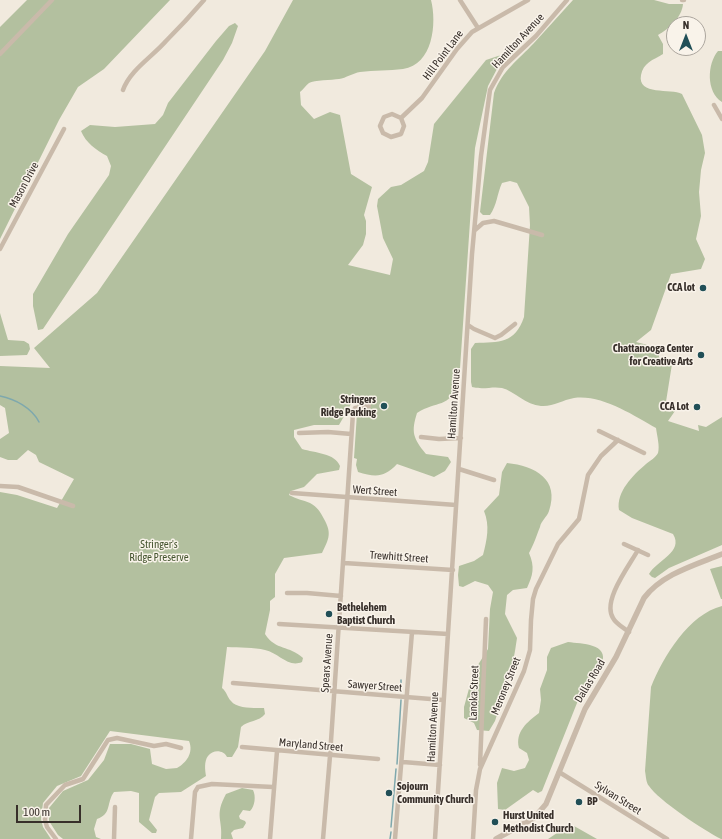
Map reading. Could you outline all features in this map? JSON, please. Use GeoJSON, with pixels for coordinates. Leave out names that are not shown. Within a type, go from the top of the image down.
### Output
{"type":"FeatureCollection","features":[{"type":"Feature","properties":{"kind":"street"},"geometry":{"type":"LineString","coordinates":[[0,54],[52,0]]}},
{"type":"Feature","properties":{"kind":"street"},"geometry":{"type":"LineString","coordinates":[[123,90],[135,71],[166,42],[204,0]]}},
{"type":"Feature","properties":{"kind":"street"},"geometry":{"type":"LineString","coordinates":[[460,0],[478,28]]}},
{"type":"Feature","properties":{"kind":"street","name":"Hill Point Lane"},"geometry":{"type":"LineString","coordinates":[[401,118],[422,98],[461,43],[478,28],[528,0]]}},
{"type":"Feature","properties":{"kind":"street","name":"Hamilton Avenue"},"geometry":{"type":"LineString","coordinates":[[435,839],[475,230],[481,156],[492,84],[503,67],[536,36],[567,0]]}},
{"type":"Feature","properties":{"kind":"street"},"geometry":{"type":"LineString","coordinates":[[714,105],[722,119]]}},
{"type":"Feature","properties":{"kind":"street"},"geometry":{"type":"LineString","coordinates":[[392,114],[401,118],[404,128],[399,135],[391,137],[383,134],[380,126],[384,117],[392,114]]}},
{"type":"Feature","properties":{"kind":"street","name":"Mason Drive"},"geometry":{"type":"LineString","coordinates":[[0,249],[64,129]]}},
{"type":"Feature","properties":{"kind":"street"},"geometry":{"type":"LineString","coordinates":[[475,230],[484,223],[494,221],[542,235]]}},
{"type":"Feature","properties":{"kind":"street"},"geometry":{"type":"LineString","coordinates":[[468,325],[495,338],[515,324]]}},
{"type":"Feature","properties":{"kind":"street","name":"Spears Avenue"},"geometry":{"type":"LineString","coordinates":[[323,839],[344,563],[351,434],[354,408],[369,406]]}},
{"type":"Feature","properties":{"kind":"street"},"geometry":{"type":"LineString","coordinates":[[599,431],[644,453]]}},
{"type":"Feature","properties":{"kind":"street"},"geometry":{"type":"LineString","coordinates":[[299,433],[322,432],[351,434]]}},
{"type":"Feature","properties":{"kind":"street"},"geometry":{"type":"LineString","coordinates":[[421,437],[439,439],[461,438]]}},
{"type":"Feature","properties":{"kind":"street","name":"Meroney Street"},"geometry":{"type":"LineString","coordinates":[[473,839],[476,790],[480,769],[524,671],[530,650],[532,606],[536,590],[558,544],[578,519],[588,475],[601,456],[618,440]]}},
{"type":"Feature","properties":{"kind":"street"},"geometry":{"type":"LineString","coordinates":[[459,469],[494,480]]}},
{"type":"Feature","properties":{"kind":"street"},"geometry":{"type":"LineString","coordinates":[[0,486],[18,487],[72,506]]}},
{"type":"Feature","properties":{"kind":"street","name":"Wert Street"},"geometry":{"type":"LineString","coordinates":[[292,493],[456,505]]}},
{"type":"Feature","properties":{"kind":"street"},"geometry":{"type":"LineString","coordinates":[[624,544],[648,555]]}},
{"type":"Feature","properties":{"kind":"street"},"geometry":{"type":"LineString","coordinates":[[629,632],[612,618],[610,605],[612,594],[638,550]]}},
{"type":"Feature","properties":{"kind":"street","name":"Dallas Road"},"geometry":{"type":"LineString","coordinates":[[496,839],[534,818],[546,804],[590,699],[616,658],[644,598],[657,584],[667,578],[722,554]]}},
{"type":"Feature","properties":{"kind":"street","name":"Trewhitt Street"},"geometry":{"type":"LineString","coordinates":[[344,563],[453,570]]}},
{"type":"Feature","properties":{"kind":"street"},"geometry":{"type":"LineString","coordinates":[[287,593],[341,596]]}},
{"type":"Feature","properties":{"kind":"street","name":"Lanoka Street"},"geometry":{"type":"LineString","coordinates":[[480,769],[486,619]]}},
{"type":"Feature","properties":{"kind":"street"},"geometry":{"type":"LineString","coordinates":[[279,624],[448,634]]}},
{"type":"Feature","properties":{"kind":"street"},"geometry":{"type":"LineString","coordinates":[[395,839],[408,697],[412,632]]}},
{"type":"Feature","properties":{"kind":"street","name":"Sawyer Street"},"geometry":{"type":"LineString","coordinates":[[233,683],[443,700]]}},
{"type":"Feature","properties":{"kind":"street"},"geometry":{"type":"LineString","coordinates":[[56,839],[47,827],[44,820],[46,805],[65,785],[83,779],[108,740],[117,738],[154,746],[166,744],[180,748]]}},
{"type":"Feature","properties":{"kind":"street","name":"Maryland Street"},"geometry":{"type":"LineString","coordinates":[[242,747],[330,756],[378,759]]}},
{"type":"Feature","properties":{"kind":"street"},"geometry":{"type":"LineString","coordinates":[[270,839],[276,751]]}},
{"type":"Feature","properties":{"kind":"street"},"geometry":{"type":"LineString","coordinates":[[402,762],[440,765]]}},
{"type":"Feature","properties":{"kind":"street","name":"Sylvan Street"},"geometry":{"type":"LineString","coordinates":[[559,772],[667,839]]}},
{"type":"Feature","properties":{"kind":"street"},"geometry":{"type":"LineString","coordinates":[[191,839],[195,792],[198,787],[212,784],[273,787]]}},
{"type":"Feature","properties":{"kind":"street"},"geometry":{"type":"LineString","coordinates":[[114,839],[115,807]]}},
{"type":"Feature","properties":{"kind":"green space"},"geometry":{"type":"Polygon","coordinates":[[[27,0],[170,0],[104,69],[78,87],[59,120],[0,239],[0,27],[27,0]]]}},
{"type":"Feature","properties":{"kind":"green space","name":"Stringer's Ridge Preserve"},"geometry":{"type":"Polygon","coordinates":[[[293,0],[431,0],[433,9],[433,31],[430,42],[427,51],[421,60],[413,66],[398,70],[360,72],[344,78],[311,82],[300,92],[301,105],[314,119],[330,112],[340,115],[351,174],[372,187],[364,215],[366,221],[366,234],[363,245],[348,265],[390,275],[393,259],[383,238],[377,206],[378,199],[391,187],[401,185],[424,171],[428,162],[434,124],[486,60],[516,50],[498,67],[488,86],[475,148],[459,383],[451,397],[447,400],[417,413],[414,425],[414,435],[418,444],[426,454],[448,457],[451,462],[445,471],[434,477],[397,464],[388,472],[379,475],[369,475],[358,472],[356,465],[357,459],[354,458],[358,398],[351,404],[339,425],[314,425],[294,430],[294,437],[302,449],[334,458],[340,466],[339,470],[317,474],[304,487],[291,491],[289,495],[310,503],[316,508],[321,514],[329,532],[328,540],[322,553],[284,558],[275,574],[275,597],[270,601],[270,610],[265,634],[278,646],[298,654],[303,658],[302,662],[288,662],[270,652],[261,649],[227,647],[222,688],[234,704],[246,708],[264,708],[265,714],[263,717],[241,727],[238,747],[232,757],[227,757],[218,751],[213,752],[206,760],[206,776],[181,792],[159,793],[155,797],[149,820],[157,830],[156,833],[152,833],[139,822],[139,793],[131,791],[114,792],[107,811],[102,817],[97,819],[94,829],[96,837],[101,839],[63,839],[58,835],[49,821],[49,808],[63,791],[88,780],[104,760],[110,744],[131,744],[150,749],[152,764],[166,769],[177,768],[180,766],[190,753],[189,741],[110,731],[81,776],[57,786],[43,803],[41,819],[43,827],[51,839],[0,839],[0,492],[17,495],[57,508],[74,479],[39,462],[36,455],[28,450],[17,460],[8,460],[0,457],[0,439],[9,433],[5,408],[0,405],[0,366],[50,368],[34,348],[97,293],[265,51],[293,0]]]}},
{"type":"Feature","properties":{"kind":"green space"},"geometry":{"type":"Polygon","coordinates":[[[573,0],[654,0],[669,4],[683,4],[679,16],[666,16],[666,29],[658,35],[663,44],[663,54],[646,65],[642,71],[641,82],[649,89],[677,92],[682,94],[702,135],[705,153],[701,170],[699,192],[701,216],[696,239],[705,259],[701,269],[671,274],[651,330],[636,342],[659,348],[658,351],[660,362],[672,364],[665,408],[675,411],[668,421],[699,431],[698,425],[706,427],[722,417],[722,545],[669,568],[655,578],[649,574],[668,556],[675,546],[673,534],[632,518],[619,510],[619,503],[626,484],[658,453],[659,444],[656,428],[606,402],[595,399],[574,398],[541,406],[525,401],[502,388],[472,387],[471,349],[475,343],[505,340],[511,337],[520,326],[524,317],[530,225],[529,207],[517,183],[510,181],[502,183],[490,215],[483,215],[480,212],[494,93],[501,78],[516,60],[534,43],[573,0]]]}},
{"type":"Feature","properties":{"kind":"green space"},"geometry":{"type":"Polygon","coordinates":[[[235,23],[238,26],[232,43],[223,60],[43,329],[38,330],[33,306],[33,294],[68,234],[109,175],[111,166],[107,156],[92,146],[81,131],[90,125],[115,127],[155,124],[163,115],[168,103],[216,41],[229,26],[235,23]]]}},
{"type":"Feature","properties":{"kind":"green space"},"geometry":{"type":"Polygon","coordinates":[[[718,51],[722,51],[722,102],[713,92],[710,78],[712,63],[718,51]]]}},
{"type":"Feature","properties":{"kind":"green space"},"geometry":{"type":"Polygon","coordinates":[[[0,313],[8,340],[24,341],[29,344],[30,349],[27,355],[0,356],[0,313]]]}},
{"type":"Feature","properties":{"kind":"green space"},"geometry":{"type":"Polygon","coordinates":[[[507,463],[527,467],[543,476],[551,490],[552,500],[549,511],[529,553],[532,563],[532,571],[531,579],[527,588],[513,590],[507,595],[505,614],[517,638],[511,672],[495,721],[489,731],[477,730],[474,723],[464,718],[464,707],[476,668],[488,649],[490,609],[493,592],[488,585],[475,581],[463,587],[459,586],[459,566],[474,561],[483,555],[487,538],[487,522],[484,511],[499,495],[502,472],[507,463]]]}},
{"type":"Feature","properties":{"kind":"green space"},"geometry":{"type":"Polygon","coordinates":[[[722,566],[722,599],[721,599],[710,569],[722,566]]]}},
{"type":"Feature","properties":{"kind":"green space"},"geometry":{"type":"Polygon","coordinates":[[[722,606],[721,839],[672,807],[654,792],[648,785],[645,771],[651,687],[656,675],[670,650],[688,627],[710,611],[722,606]]]}},
{"type":"Feature","properties":{"kind":"green space"},"geometry":{"type":"Polygon","coordinates":[[[568,642],[587,644],[598,648],[602,652],[602,664],[577,703],[542,791],[538,793],[533,790],[505,810],[498,809],[497,783],[502,768],[514,771],[525,768],[529,760],[527,753],[519,748],[518,742],[520,732],[530,720],[539,713],[541,700],[540,689],[547,670],[547,657],[551,648],[568,642]]]}},
{"type":"Feature","properties":{"kind":"green space"},"geometry":{"type":"Polygon","coordinates":[[[242,788],[253,790],[255,798],[254,804],[250,811],[243,810],[239,816],[240,819],[246,823],[243,828],[234,830],[231,833],[233,839],[221,839],[220,808],[222,801],[226,794],[242,788]]]}},
{"type":"Feature","properties":{"kind":"green space"},"geometry":{"type":"Polygon","coordinates":[[[574,826],[597,839],[548,839],[566,827],[574,826]]]}},
{"type":"Feature","properties":{"kind":"waterway"},"geometry":{"type":"LineString","coordinates":[[0,396],[11,399],[28,408],[39,422]]}},
{"type":"Feature","properties":{"kind":"waterway"},"geometry":{"type":"LineString","coordinates":[[401,680],[401,692]]}},
{"type":"Feature","properties":{"kind":"waterway"},"geometry":{"type":"LineString","coordinates":[[397,764],[401,700]]}},
{"type":"Feature","properties":{"kind":"waterway"},"geometry":{"type":"LineString","coordinates":[[391,827],[396,769]]}},
{"type":"Feature","properties":{"kind":"waterway"},"geometry":{"type":"LineString","coordinates":[[390,839],[391,832]]}},
{"type":"Feature","properties":{"kind":"place","name":"CCA lot"},"geometry":{"type":"Point","coordinates":[703,288]}},
{"type":"Feature","properties":{"kind":"place","name":"Chattanooga Center for Creative Arts"},"geometry":{"type":"Point","coordinates":[701,355]}},
{"type":"Feature","properties":{"kind":"place","name":"Stringers Ridge Parking"},"geometry":{"type":"Point","coordinates":[384,406]}},
{"type":"Feature","properties":{"kind":"place","name":"CCA Lot"},"geometry":{"type":"Point","coordinates":[697,407]}},
{"type":"Feature","properties":{"kind":"place","name":"Bethelehem Baptist Church"},"geometry":{"type":"Point","coordinates":[329,614]}},
{"type":"Feature","properties":{"kind":"place","name":"Sojourn Community Church"},"geometry":{"type":"Point","coordinates":[389,793]}},
{"type":"Feature","properties":{"kind":"place","name":"BP"},"geometry":{"type":"Point","coordinates":[579,802]}},
{"type":"Feature","properties":{"kind":"place","name":"Hurst United Methodist Church"},"geometry":{"type":"Point","coordinates":[495,822]}}]}
